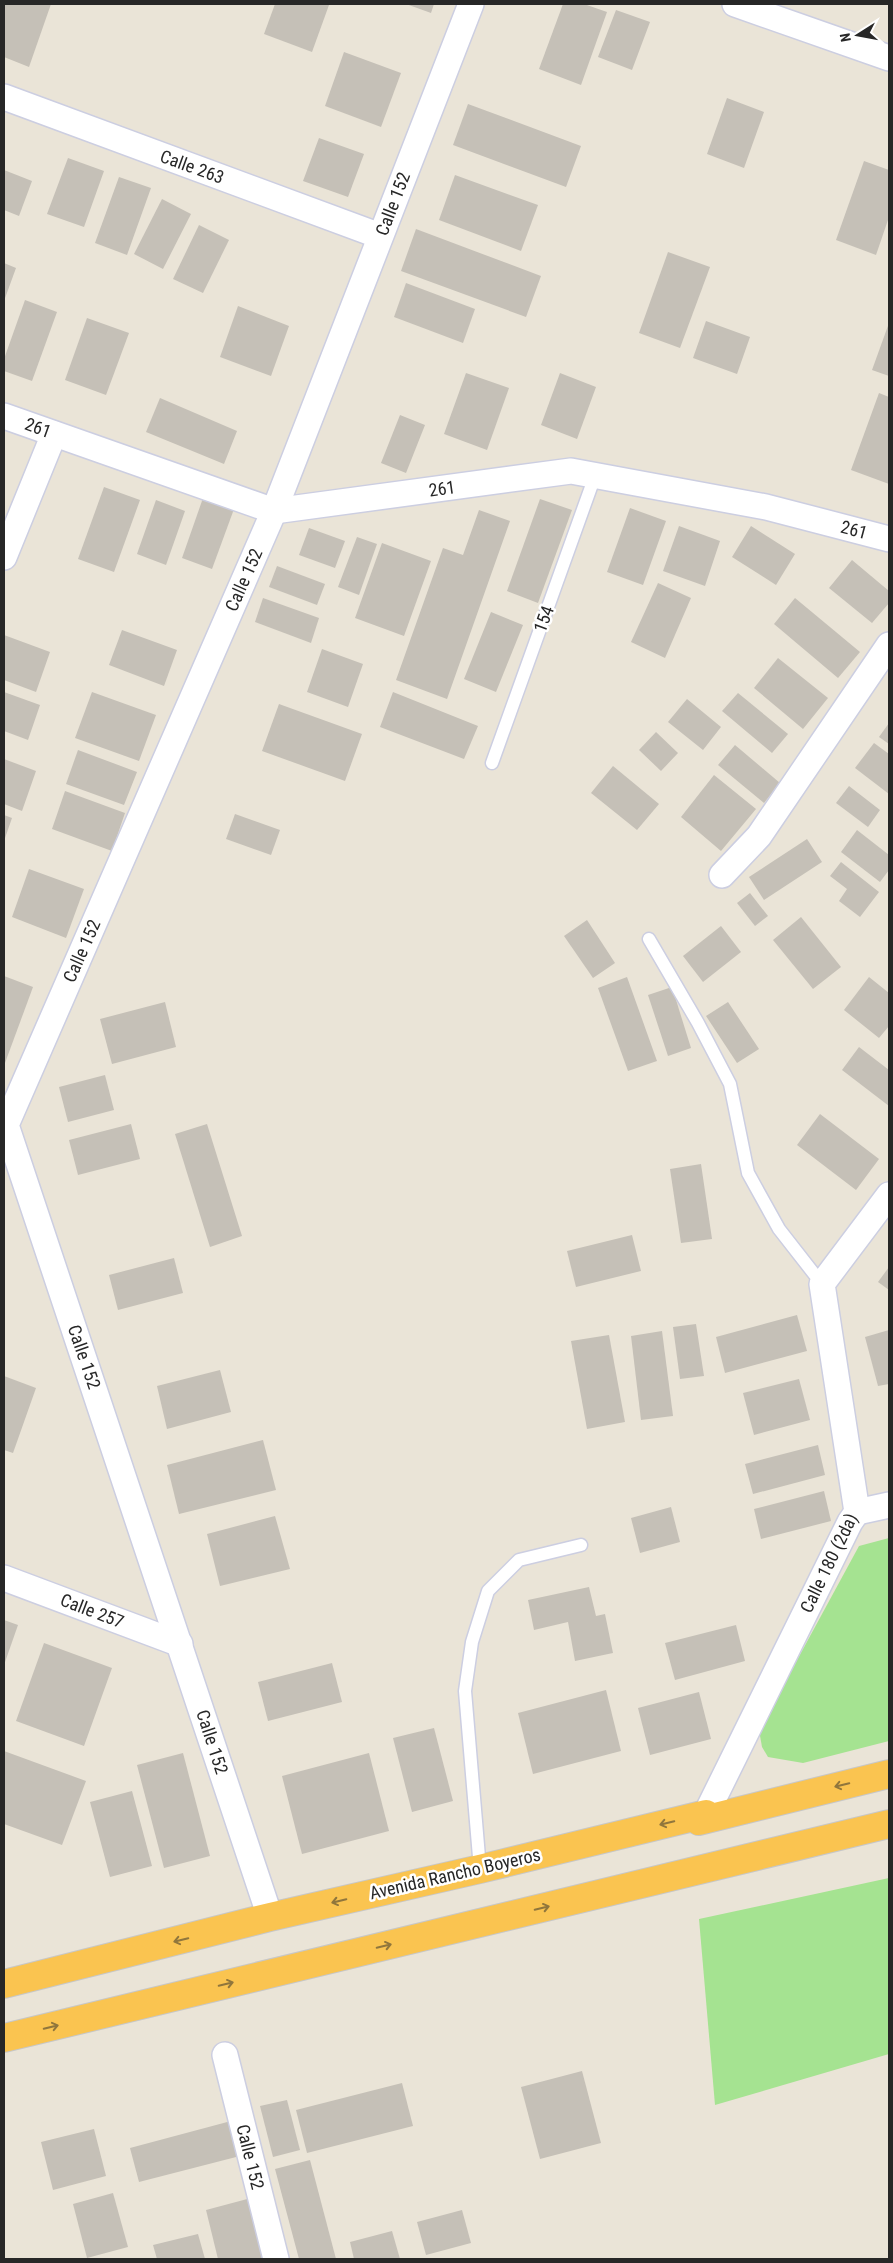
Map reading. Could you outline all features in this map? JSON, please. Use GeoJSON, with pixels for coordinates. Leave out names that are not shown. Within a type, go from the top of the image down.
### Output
{"type":"FeatureCollection","features":[{"type":"Feature","properties":{"kind":"highway"},"geometry":{"type":"LineString","coordinates":[[706,1814],[699,1821],[889,1774]]}},
{"type":"Feature","properties":{"kind":"highway","name":"Avenida Rancho Boyeros"},"geometry":{"type":"LineString","coordinates":[[4,1984],[270,1917],[480,1869],[706,1814]]}},
{"type":"Feature","properties":{"kind":"highway"},"geometry":{"type":"LineString","coordinates":[[4,2038],[889,1824]]}},
{"type":"Feature","properties":{"kind":"street","name":"Calle 152"},"geometry":{"type":"LineString","coordinates":[[270,1917],[5,1124],[274,512],[471,4]]}},
{"type":"Feature","properties":{"kind":"street"},"geometry":{"type":"LineString","coordinates":[[735,4],[889,58]]}},
{"type":"Feature","properties":{"kind":"street","name":"Calle 263"},"geometry":{"type":"LineString","coordinates":[[4,97],[380,236]]}},
{"type":"Feature","properties":{"kind":"street","name":"261"},"geometry":{"type":"LineString","coordinates":[[4,416],[274,512],[571,471],[766,507],[889,539]]}},
{"type":"Feature","properties":{"kind":"street"},"geometry":{"type":"LineString","coordinates":[[4,557],[54,434]]}},
{"type":"Feature","properties":{"kind":"street"},"geometry":{"type":"LineString","coordinates":[[722,875],[759,836],[889,646]]}},
{"type":"Feature","properties":{"kind":"street"},"geometry":{"type":"LineString","coordinates":[[822,1284],[889,1195]]}},
{"type":"Feature","properties":{"kind":"street","name":"Calle 180 (2da)"},"geometry":{"type":"LineString","coordinates":[[706,1814],[850,1522],[857,1512],[822,1284]]}},
{"type":"Feature","properties":{"kind":"street"},"geometry":{"type":"LineString","coordinates":[[857,1512],[889,1505]]}},
{"type":"Feature","properties":{"kind":"street","name":"Calle 257"},"geometry":{"type":"LineString","coordinates":[[4,1578],[180,1644]]}},
{"type":"Feature","properties":{"kind":"street","name":"Calle 152"},"geometry":{"type":"LineString","coordinates":[[224,2055],[276,2259]]}},
{"type":"Feature","properties":{"kind":"lane","name":"154"},"geometry":{"type":"LineString","coordinates":[[492,762],[595,476]]}},
{"type":"Feature","properties":{"kind":"lane"},"geometry":{"type":"LineString","coordinates":[[649,938],[698,1023],[730,1084],[748,1173],[779,1229],[822,1284]]}},
{"type":"Feature","properties":{"kind":"lane"},"geometry":{"type":"LineString","coordinates":[[480,1869],[465,1691],[472,1642],[488,1591],[519,1560],[581,1545]]}},
{"type":"Feature","properties":{"kind":"green space"},"geometry":{"type":"Polygon","coordinates":[[[889,1538],[889,1741],[803,1763],[768,1757],[762,1747],[759,1730],[859,1546],[889,1538]]]}},
{"type":"Feature","properties":{"kind":"green space"},"geometry":{"type":"Polygon","coordinates":[[[889,1878],[889,2054],[715,2105],[699,1919],[889,1878]]]}},
{"type":"Feature","properties":{"kind":"building"},"geometry":{"type":"Polygon","coordinates":[[[4,4],[51,4],[29,67],[4,57],[4,4]]]}},
{"type":"Feature","properties":{"kind":"building"},"geometry":{"type":"Polygon","coordinates":[[[275,4],[329,5],[312,52],[264,34],[275,4]]]}},
{"type":"Feature","properties":{"kind":"building"},"geometry":{"type":"Polygon","coordinates":[[[406,4],[434,4],[431,13],[406,4]]]}},
{"type":"Feature","properties":{"kind":"building"},"geometry":{"type":"Polygon","coordinates":[[[563,4],[584,4],[607,12],[581,85],[539,69],[563,4]]]}},
{"type":"Feature","properties":{"kind":"building"},"geometry":{"type":"Polygon","coordinates":[[[616,10],[650,22],[632,70],[598,57],[616,10]]]}},
{"type":"Feature","properties":{"kind":"building"},"geometry":{"type":"Polygon","coordinates":[[[344,52],[401,73],[381,127],[325,106],[344,52]]]}},
{"type":"Feature","properties":{"kind":"building"},"geometry":{"type":"Polygon","coordinates":[[[727,98],[764,112],[744,168],[707,154],[727,98]]]}},
{"type":"Feature","properties":{"kind":"building"},"geometry":{"type":"Polygon","coordinates":[[[468,104],[581,146],[566,187],[453,145],[468,104]]]}},
{"type":"Feature","properties":{"kind":"building"},"geometry":{"type":"Polygon","coordinates":[[[319,138],[364,154],[348,197],[303,181],[319,138]]]}},
{"type":"Feature","properties":{"kind":"building"},"geometry":{"type":"Polygon","coordinates":[[[68,158],[104,171],[84,227],[47,214],[68,158]]]}},
{"type":"Feature","properties":{"kind":"building"},"geometry":{"type":"Polygon","coordinates":[[[864,161],[889,170],[889,217],[876,255],[836,240],[864,161]]]}},
{"type":"Feature","properties":{"kind":"building"},"geometry":{"type":"Polygon","coordinates":[[[4,170],[32,181],[19,216],[4,210],[4,170]]]}},
{"type":"Feature","properties":{"kind":"building"},"geometry":{"type":"Polygon","coordinates":[[[455,175],[538,205],[521,251],[439,220],[455,175]]]}},
{"type":"Feature","properties":{"kind":"building"},"geometry":{"type":"Polygon","coordinates":[[[119,177],[151,188],[127,255],[95,243],[119,177]]]}},
{"type":"Feature","properties":{"kind":"building"},"geometry":{"type":"Polygon","coordinates":[[[162,199],[191,214],[163,269],[134,254],[162,199]]]}},
{"type":"Feature","properties":{"kind":"building"},"geometry":{"type":"Polygon","coordinates":[[[199,225],[229,240],[203,293],[173,279],[199,225]]]}},
{"type":"Feature","properties":{"kind":"building"},"geometry":{"type":"Polygon","coordinates":[[[416,229],[541,276],[526,317],[401,271],[416,229]]]}},
{"type":"Feature","properties":{"kind":"building"},"geometry":{"type":"Polygon","coordinates":[[[668,252],[710,267],[680,348],[639,333],[668,252]]]}},
{"type":"Feature","properties":{"kind":"building"},"geometry":{"type":"Polygon","coordinates":[[[4,263],[16,268],[4,301],[4,263]]]}},
{"type":"Feature","properties":{"kind":"building"},"geometry":{"type":"Polygon","coordinates":[[[406,283],[475,309],[463,343],[394,317],[406,283]]]}},
{"type":"Feature","properties":{"kind":"building"},"geometry":{"type":"Polygon","coordinates":[[[25,300],[57,312],[32,381],[4,371],[4,359],[25,300]]]}},
{"type":"Feature","properties":{"kind":"building"},"geometry":{"type":"Polygon","coordinates":[[[238,306],[289,326],[271,376],[220,357],[238,306]]]}},
{"type":"Feature","properties":{"kind":"building"},"geometry":{"type":"Polygon","coordinates":[[[87,318],[129,333],[106,395],[65,380],[87,318]]]}},
{"type":"Feature","properties":{"kind":"building"},"geometry":{"type":"Polygon","coordinates":[[[706,321],[750,337],[737,374],[693,358],[706,321]]]}},
{"type":"Feature","properties":{"kind":"building"},"geometry":{"type":"Polygon","coordinates":[[[889,323],[889,376],[872,370],[889,323]]]}},
{"type":"Feature","properties":{"kind":"building"},"geometry":{"type":"Polygon","coordinates":[[[466,373],[509,388],[487,450],[444,434],[466,373]]]}},
{"type":"Feature","properties":{"kind":"building"},"geometry":{"type":"Polygon","coordinates":[[[560,373],[596,387],[577,439],[541,425],[560,373]]]}},
{"type":"Feature","properties":{"kind":"building"},"geometry":{"type":"Polygon","coordinates":[[[879,393],[889,397],[889,484],[851,470],[879,393]]]}},
{"type":"Feature","properties":{"kind":"building"},"geometry":{"type":"Polygon","coordinates":[[[160,398],[237,431],[224,464],[146,432],[160,398]]]}},
{"type":"Feature","properties":{"kind":"building"},"geometry":{"type":"Polygon","coordinates":[[[400,415],[425,425],[406,473],[381,463],[400,415]]]}},
{"type":"Feature","properties":{"kind":"building"},"geometry":{"type":"Polygon","coordinates":[[[104,487],[140,500],[114,572],[78,559],[104,487]]]}},
{"type":"Feature","properties":{"kind":"building"},"geometry":{"type":"Polygon","coordinates":[[[203,498],[234,509],[212,569],[182,558],[203,498]]]}},
{"type":"Feature","properties":{"kind":"building"},"geometry":{"type":"Polygon","coordinates":[[[540,499],[572,510],[538,603],[507,591],[540,499]]]}},
{"type":"Feature","properties":{"kind":"building"},"geometry":{"type":"Polygon","coordinates":[[[156,500],[185,511],[166,565],[137,554],[156,500]]]}},
{"type":"Feature","properties":{"kind":"building"},"geometry":{"type":"Polygon","coordinates":[[[630,508],[666,521],[643,585],[607,572],[630,508]]]}},
{"type":"Feature","properties":{"kind":"building"},"geometry":{"type":"Polygon","coordinates":[[[479,510],[510,521],[447,699],[396,680],[443,548],[463,555],[479,510]]]}},
{"type":"Feature","properties":{"kind":"building"},"geometry":{"type":"Polygon","coordinates":[[[679,526],[720,541],[705,586],[663,571],[679,526]]]}},
{"type":"Feature","properties":{"kind":"building"},"geometry":{"type":"Polygon","coordinates":[[[751,526],[795,554],[776,585],[732,557],[751,526]]]}},
{"type":"Feature","properties":{"kind":"building"},"geometry":{"type":"Polygon","coordinates":[[[309,528],[345,541],[335,568],[299,555],[309,528]]]}},
{"type":"Feature","properties":{"kind":"building"},"geometry":{"type":"Polygon","coordinates":[[[357,537],[377,544],[359,595],[338,587],[357,537]]]}},
{"type":"Feature","properties":{"kind":"building"},"geometry":{"type":"Polygon","coordinates":[[[382,543],[431,561],[404,636],[355,618],[382,543]]]}},
{"type":"Feature","properties":{"kind":"building"},"geometry":{"type":"Polygon","coordinates":[[[852,560],[889,591],[889,603],[872,623],[829,588],[852,560]]]}},
{"type":"Feature","properties":{"kind":"building"},"geometry":{"type":"Polygon","coordinates":[[[277,566],[325,584],[317,605],[269,587],[277,566]]]}},
{"type":"Feature","properties":{"kind":"building"},"geometry":{"type":"Polygon","coordinates":[[[658,583],[691,598],[665,658],[631,642],[658,583]]]}},
{"type":"Feature","properties":{"kind":"building"},"geometry":{"type":"Polygon","coordinates":[[[263,598],[319,618],[311,643],[255,622],[263,598]]]}},
{"type":"Feature","properties":{"kind":"building"},"geometry":{"type":"Polygon","coordinates":[[[795,598],[860,652],[838,678],[774,624],[795,598]]]}},
{"type":"Feature","properties":{"kind":"building"},"geometry":{"type":"Polygon","coordinates":[[[491,612],[523,625],[496,692],[464,679],[491,612]]]}},
{"type":"Feature","properties":{"kind":"building"},"geometry":{"type":"Polygon","coordinates":[[[122,630],[177,650],[164,686],[109,665],[122,630]]]}},
{"type":"Feature","properties":{"kind":"building"},"geometry":{"type":"Polygon","coordinates":[[[4,635],[50,652],[36,692],[4,680],[4,635]]]}},
{"type":"Feature","properties":{"kind":"building"},"geometry":{"type":"Polygon","coordinates":[[[322,649],[363,664],[348,707],[307,692],[322,649]]]}},
{"type":"Feature","properties":{"kind":"building"},"geometry":{"type":"Polygon","coordinates":[[[778,658],[828,698],[803,729],[754,688],[778,658]]]}},
{"type":"Feature","properties":{"kind":"building"},"geometry":{"type":"Polygon","coordinates":[[[4,692],[40,705],[28,740],[4,731],[4,692]]]}},
{"type":"Feature","properties":{"kind":"building"},"geometry":{"type":"Polygon","coordinates":[[[92,692],[156,715],[139,761],[75,738],[92,692]]]}},
{"type":"Feature","properties":{"kind":"building"},"geometry":{"type":"Polygon","coordinates":[[[393,692],[478,726],[464,759],[380,727],[393,692]]]}},
{"type":"Feature","properties":{"kind":"building"},"geometry":{"type":"Polygon","coordinates":[[[738,693],[788,734],[772,753],[722,711],[738,693]]]}},
{"type":"Feature","properties":{"kind":"building"},"geometry":{"type":"Polygon","coordinates":[[[687,699],[721,727],[703,750],[668,722],[687,699]]]}},
{"type":"Feature","properties":{"kind":"building"},"geometry":{"type":"Polygon","coordinates":[[[279,704],[362,734],[345,781],[262,751],[279,704]]]}},
{"type":"Feature","properties":{"kind":"building"},"geometry":{"type":"Polygon","coordinates":[[[889,723],[889,744],[879,737],[889,723]]]}},
{"type":"Feature","properties":{"kind":"building"},"geometry":{"type":"Polygon","coordinates":[[[656,732],[678,753],[661,771],[639,750],[656,732]]]}},
{"type":"Feature","properties":{"kind":"building"},"geometry":{"type":"Polygon","coordinates":[[[874,743],[889,754],[889,794],[855,768],[874,743]]]}},
{"type":"Feature","properties":{"kind":"building"},"geometry":{"type":"Polygon","coordinates":[[[735,745],[780,783],[764,803],[718,765],[735,745]]]}},
{"type":"Feature","properties":{"kind":"building"},"geometry":{"type":"Polygon","coordinates":[[[78,750],[137,772],[124,805],[66,784],[78,750]]]}},
{"type":"Feature","properties":{"kind":"building"},"geometry":{"type":"Polygon","coordinates":[[[4,759],[36,771],[22,811],[4,804],[4,759]]]}},
{"type":"Feature","properties":{"kind":"building"},"geometry":{"type":"Polygon","coordinates":[[[613,766],[659,804],[637,830],[591,793],[613,766]]]}},
{"type":"Feature","properties":{"kind":"building"},"geometry":{"type":"Polygon","coordinates":[[[714,775],[756,809],[721,851],[681,817],[714,775]]]}},
{"type":"Feature","properties":{"kind":"building"},"geometry":{"type":"Polygon","coordinates":[[[849,786],[880,810],[868,827],[836,803],[849,786]]]}},
{"type":"Feature","properties":{"kind":"building"},"geometry":{"type":"Polygon","coordinates":[[[65,791],[125,813],[112,851],[52,829],[65,791]]]}},
{"type":"Feature","properties":{"kind":"building"},"geometry":{"type":"Polygon","coordinates":[[[235,814],[280,830],[271,855],[226,839],[235,814]]]}},
{"type":"Feature","properties":{"kind":"building"},"geometry":{"type":"Polygon","coordinates":[[[4,815],[12,818],[4,841],[4,815]]]}},
{"type":"Feature","properties":{"kind":"building"},"geometry":{"type":"Polygon","coordinates":[[[857,830],[889,855],[889,870],[880,882],[841,852],[857,830]]]}},
{"type":"Feature","properties":{"kind":"building"},"geometry":{"type":"Polygon","coordinates":[[[807,839],[822,862],[764,900],[749,877],[807,839]]]}},
{"type":"Feature","properties":{"kind":"building"},"geometry":{"type":"Polygon","coordinates":[[[841,862],[879,892],[860,917],[839,901],[847,889],[830,876],[841,862]]]}},
{"type":"Feature","properties":{"kind":"building"},"geometry":{"type":"Polygon","coordinates":[[[29,869],[84,889],[66,938],[12,917],[29,869]]]}},
{"type":"Feature","properties":{"kind":"building"},"geometry":{"type":"Polygon","coordinates":[[[750,893],[768,916],[755,926],[737,903],[750,893]]]}},
{"type":"Feature","properties":{"kind":"building"},"geometry":{"type":"Polygon","coordinates":[[[801,917],[841,967],[813,989],[773,940],[801,917]]]}},
{"type":"Feature","properties":{"kind":"building"},"geometry":{"type":"Polygon","coordinates":[[[587,920],[615,963],[593,978],[564,936],[587,920]]]}},
{"type":"Feature","properties":{"kind":"building"},"geometry":{"type":"Polygon","coordinates":[[[721,926],[741,952],[703,982],[683,956],[721,926]]]}},
{"type":"Feature","properties":{"kind":"building"},"geometry":{"type":"Polygon","coordinates":[[[4,976],[33,987],[5,1063],[4,1063],[4,976]]]}},
{"type":"Feature","properties":{"kind":"building"},"geometry":{"type":"Polygon","coordinates":[[[627,977],[657,1061],[628,1071],[598,988],[627,977]]]}},
{"type":"Feature","properties":{"kind":"building"},"geometry":{"type":"Polygon","coordinates":[[[869,977],[889,993],[889,1026],[879,1038],[844,1010],[869,977]]]}},
{"type":"Feature","properties":{"kind":"building"},"geometry":{"type":"Polygon","coordinates":[[[672,987],[691,1048],[668,1056],[648,995],[672,987]]]}},
{"type":"Feature","properties":{"kind":"building"},"geometry":{"type":"Polygon","coordinates":[[[165,1002],[176,1047],[112,1064],[100,1019],[165,1002]]]}},
{"type":"Feature","properties":{"kind":"building"},"geometry":{"type":"Polygon","coordinates":[[[728,1002],[759,1049],[737,1063],[706,1016],[728,1002]]]}},
{"type":"Feature","properties":{"kind":"building"},"geometry":{"type":"Polygon","coordinates":[[[859,1047],[889,1070],[889,1106],[842,1070],[859,1047]]]}},
{"type":"Feature","properties":{"kind":"building"},"geometry":{"type":"Polygon","coordinates":[[[105,1075],[114,1110],[68,1122],[59,1087],[105,1075]]]}},
{"type":"Feature","properties":{"kind":"building"},"geometry":{"type":"Polygon","coordinates":[[[820,1114],[879,1159],[856,1190],[797,1145],[820,1114]]]}},
{"type":"Feature","properties":{"kind":"building"},"geometry":{"type":"Polygon","coordinates":[[[131,1124],[140,1159],[78,1175],[69,1140],[131,1124]]]}},
{"type":"Feature","properties":{"kind":"building"},"geometry":{"type":"Polygon","coordinates":[[[207,1124],[242,1236],[210,1247],[175,1134],[207,1124]]]}},
{"type":"Feature","properties":{"kind":"building"},"geometry":{"type":"Polygon","coordinates":[[[701,1164],[712,1239],[681,1243],[670,1169],[701,1164]]]}},
{"type":"Feature","properties":{"kind":"building"},"geometry":{"type":"Polygon","coordinates":[[[632,1235],[641,1271],[576,1287],[567,1251],[632,1235]]]}},
{"type":"Feature","properties":{"kind":"building"},"geometry":{"type":"Polygon","coordinates":[[[174,1258],[183,1293],[118,1310],[109,1275],[174,1258]]]}},
{"type":"Feature","properties":{"kind":"building"},"geometry":{"type":"Polygon","coordinates":[[[889,1267],[889,1290],[878,1282],[889,1267]]]}},
{"type":"Feature","properties":{"kind":"building"},"geometry":{"type":"Polygon","coordinates":[[[797,1315],[807,1351],[725,1373],[716,1337],[797,1315]]]}},
{"type":"Feature","properties":{"kind":"building"},"geometry":{"type":"Polygon","coordinates":[[[696,1324],[704,1376],[680,1379],[673,1327],[696,1324]]]}},
{"type":"Feature","properties":{"kind":"building"},"geometry":{"type":"Polygon","coordinates":[[[889,1330],[889,1384],[878,1386],[865,1337],[889,1330]]]}},
{"type":"Feature","properties":{"kind":"building"},"geometry":{"type":"Polygon","coordinates":[[[662,1331],[673,1416],[641,1420],[631,1336],[662,1331]]]}},
{"type":"Feature","properties":{"kind":"building"},"geometry":{"type":"Polygon","coordinates":[[[609,1335],[625,1422],[587,1429],[571,1341],[609,1335]]]}},
{"type":"Feature","properties":{"kind":"building"},"geometry":{"type":"Polygon","coordinates":[[[220,1370],[231,1412],[167,1429],[157,1386],[220,1370]]]}},
{"type":"Feature","properties":{"kind":"building"},"geometry":{"type":"Polygon","coordinates":[[[4,1376],[36,1388],[13,1453],[4,1450],[4,1376]]]}},
{"type":"Feature","properties":{"kind":"building"},"geometry":{"type":"Polygon","coordinates":[[[799,1379],[810,1420],[754,1435],[743,1393],[799,1379]]]}},
{"type":"Feature","properties":{"kind":"building"},"geometry":{"type":"Polygon","coordinates":[[[263,1440],[276,1490],[179,1514],[167,1465],[263,1440]]]}},
{"type":"Feature","properties":{"kind":"building"},"geometry":{"type":"Polygon","coordinates":[[[818,1445],[825,1475],[753,1494],[745,1464],[818,1445]]]}},
{"type":"Feature","properties":{"kind":"building"},"geometry":{"type":"Polygon","coordinates":[[[824,1491],[831,1521],[761,1539],[754,1509],[824,1491]]]}},
{"type":"Feature","properties":{"kind":"building"},"geometry":{"type":"Polygon","coordinates":[[[671,1507],[680,1542],[640,1553],[631,1518],[671,1507]]]}},
{"type":"Feature","properties":{"kind":"building"},"geometry":{"type":"Polygon","coordinates":[[[275,1516],[290,1569],[220,1586],[207,1534],[275,1516]]]}},
{"type":"Feature","properties":{"kind":"building"},"geometry":{"type":"Polygon","coordinates":[[[589,1587],[596,1616],[605,1614],[613,1653],[575,1661],[568,1622],[534,1630],[528,1600],[589,1587]]]}},
{"type":"Feature","properties":{"kind":"building"},"geometry":{"type":"Polygon","coordinates":[[[4,1620],[18,1625],[4,1665],[4,1620]]]}},
{"type":"Feature","properties":{"kind":"building"},"geometry":{"type":"Polygon","coordinates":[[[736,1625],[745,1661],[675,1680],[665,1643],[736,1625]]]}},
{"type":"Feature","properties":{"kind":"building"},"geometry":{"type":"Polygon","coordinates":[[[44,1643],[112,1668],[84,1746],[16,1721],[44,1643]]]}},
{"type":"Feature","properties":{"kind":"building"},"geometry":{"type":"Polygon","coordinates":[[[332,1663],[342,1702],[268,1721],[258,1682],[332,1663]]]}},
{"type":"Feature","properties":{"kind":"building"},"geometry":{"type":"Polygon","coordinates":[[[606,1690],[621,1751],[533,1774],[518,1713],[606,1690]]]}},
{"type":"Feature","properties":{"kind":"building"},"geometry":{"type":"Polygon","coordinates":[[[699,1692],[711,1739],[650,1755],[638,1708],[699,1692]]]}},
{"type":"Feature","properties":{"kind":"building"},"geometry":{"type":"Polygon","coordinates":[[[434,1728],[453,1801],[412,1812],[393,1738],[434,1728]]]}},
{"type":"Feature","properties":{"kind":"building"},"geometry":{"type":"Polygon","coordinates":[[[4,1751],[86,1781],[62,1845],[4,1824],[4,1751]]]}},
{"type":"Feature","properties":{"kind":"building"},"geometry":{"type":"Polygon","coordinates":[[[183,1753],[210,1856],[164,1868],[137,1765],[183,1753]]]}},
{"type":"Feature","properties":{"kind":"building"},"geometry":{"type":"Polygon","coordinates":[[[369,1753],[389,1831],[302,1854],[282,1776],[369,1753]]]}},
{"type":"Feature","properties":{"kind":"building"},"geometry":{"type":"Polygon","coordinates":[[[132,1791],[152,1866],[110,1877],[90,1802],[132,1791]]]}},
{"type":"Feature","properties":{"kind":"building"},"geometry":{"type":"Polygon","coordinates":[[[582,2071],[601,2143],[540,2159],[521,2087],[582,2071]]]}},
{"type":"Feature","properties":{"kind":"building"},"geometry":{"type":"Polygon","coordinates":[[[402,2083],[413,2126],[307,2153],[296,2110],[402,2083]]]}},
{"type":"Feature","properties":{"kind":"building"},"geometry":{"type":"Polygon","coordinates":[[[287,2100],[300,2150],[273,2157],[260,2106],[287,2100]]]}},
{"type":"Feature","properties":{"kind":"building"},"geometry":{"type":"Polygon","coordinates":[[[231,2121],[240,2156],[139,2182],[130,2148],[231,2121]]]}},
{"type":"Feature","properties":{"kind":"building"},"geometry":{"type":"Polygon","coordinates":[[[94,2129],[106,2176],[53,2190],[41,2142],[94,2129]]]}},
{"type":"Feature","properties":{"kind":"building"},"geometry":{"type":"Polygon","coordinates":[[[310,2160],[336,2259],[299,2259],[275,2169],[310,2160]]]}},
{"type":"Feature","properties":{"kind":"building"},"geometry":{"type":"Polygon","coordinates":[[[113,2193],[128,2247],[87,2258],[73,2204],[113,2193]]]}},
{"type":"Feature","properties":{"kind":"building"},"geometry":{"type":"Polygon","coordinates":[[[251,2198],[267,2259],[218,2259],[206,2210],[251,2198]]]}},
{"type":"Feature","properties":{"kind":"building"},"geometry":{"type":"Polygon","coordinates":[[[462,2210],[471,2243],[426,2255],[417,2222],[462,2210]]]}},
{"type":"Feature","properties":{"kind":"building"},"geometry":{"type":"Polygon","coordinates":[[[392,2231],[400,2259],[354,2259],[350,2242],[392,2231]]]}},
{"type":"Feature","properties":{"kind":"building"},"geometry":{"type":"Polygon","coordinates":[[[198,2234],[205,2259],[157,2259],[153,2245],[198,2234]]]}}]}
